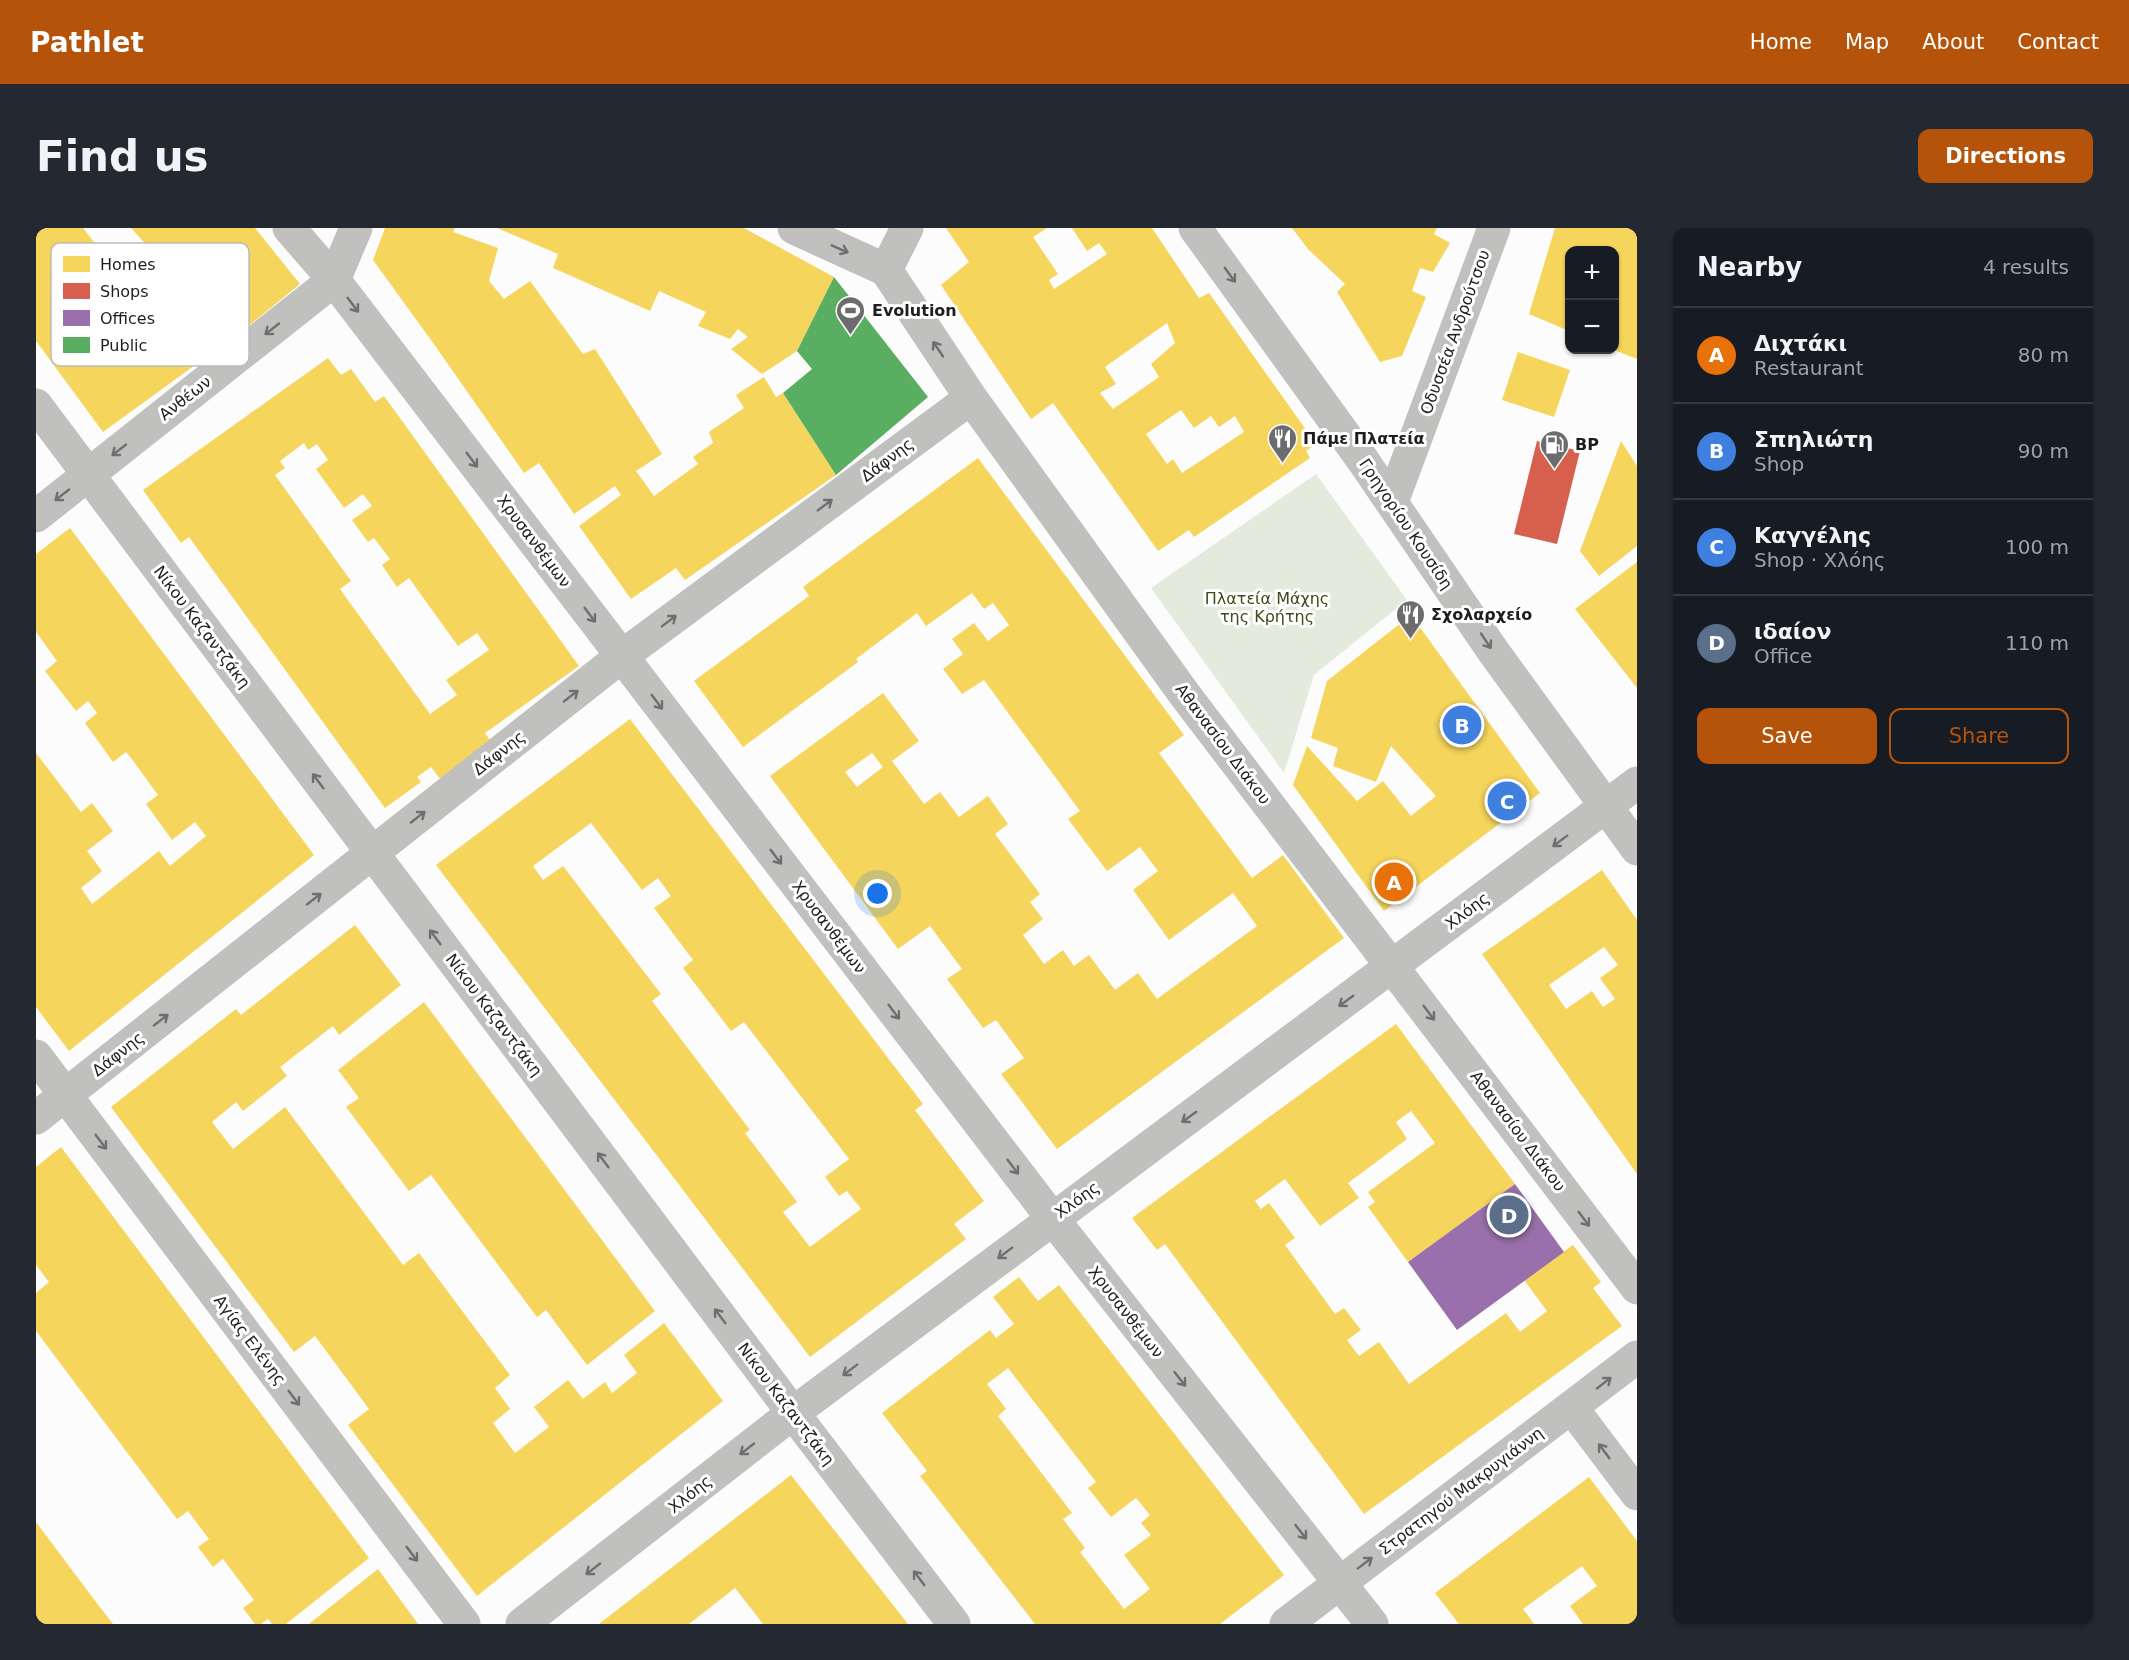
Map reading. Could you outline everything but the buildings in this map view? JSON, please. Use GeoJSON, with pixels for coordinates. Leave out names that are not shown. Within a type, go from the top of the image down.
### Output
{"type":"FeatureCollection","features":[{"type":"Feature","properties":{"kind":"street","name":"Χρυσανθέμων"},"geometry":{"type":"LineString","coordinates":[[289,228],[334,280],[1052,1218],[1372,1624]]}},
{"type":"Feature","properties":{"kind":"street"},"geometry":{"type":"LineString","coordinates":[[334,280],[356,228]]}},
{"type":"Feature","properties":{"kind":"street"},"geometry":{"type":"LineString","coordinates":[[794,228],[886,270],[907,228]]}},
{"type":"Feature","properties":{"kind":"street","name":"Γρηγορίου Κουσίδη"},"geometry":{"type":"LineString","coordinates":[[1196,228],[1392,502],[1493,651],[1637,849]]}},
{"type":"Feature","properties":{"kind":"street","name":"Οδυσσέα Ανδρούτσου"},"geometry":{"type":"LineString","coordinates":[[1392,502],[1494,228]]}},
{"type":"Feature","properties":{"kind":"street","name":"Αθανασίου Διάκου"},"geometry":{"type":"LineString","coordinates":[[886,270],[971,398],[1185,695],[1637,1288]]}},
{"type":"Feature","properties":{"kind":"street","name":"Ανθέων"},"geometry":{"type":"LineString","coordinates":[[249,347],[334,280]]}},
{"type":"Feature","properties":{"kind":"street","name":"Ανθέων"},"geometry":{"type":"LineString","coordinates":[[36,516],[226,366]]}},
{"type":"Feature","properties":{"kind":"street","name":"Δάφνης"},"geometry":{"type":"LineString","coordinates":[[36,1118],[622,656],[971,398]]}},
{"type":"Feature","properties":{"kind":"street","name":"Νίκου Καζαντζάκη"},"geometry":{"type":"LineString","coordinates":[[36,405],[954,1624]]}},
{"type":"Feature","properties":{"kind":"street","name":"Χλόης"},"geometry":{"type":"LineString","coordinates":[[522,1624],[793,1413],[1637,783]]}},
{"type":"Feature","properties":{"kind":"street","name":"Αγίας Ελένης"},"geometry":{"type":"LineString","coordinates":[[36,1056],[464,1624]]}},
{"type":"Feature","properties":{"kind":"street","name":"Στρατηγού Μακρυγιάννη"},"geometry":{"type":"LineString","coordinates":[[1286,1624],[1637,1357]]}},
{"type":"Feature","properties":{"kind":"street"},"geometry":{"type":"LineString","coordinates":[[1572,1408],[1637,1494]]}},
{"type":"Feature","properties":{"kind":"green space","name":"Πλατεία Μάχης της Κρήτης"},"geometry":{"type":"Polygon","coordinates":[[[1316,474],[1407,600],[1314,675],[1284,773],[1151,588],[1316,474]]]}},
{"type":"Feature","properties":{"kind":"place","name":"Evolution"},"geometry":{"type":"Point","coordinates":[851,336]}},
{"type":"Feature","properties":{"kind":"place","name":"Πάμε Πλατεία"},"geometry":{"type":"Point","coordinates":[1282,464]}},
{"type":"Feature","properties":{"kind":"place","name":"BP"},"geometry":{"type":"Point","coordinates":[1554,470]}},
{"type":"Feature","properties":{"kind":"place","name":"Σχολαρχείο"},"geometry":{"type":"Point","coordinates":[1410,640]}},
{"type":"Feature","properties":{"kind":"place","name":"Σπηλιώτη"},"geometry":{"type":"Point","coordinates":[1462,725]}},
{"type":"Feature","properties":{"kind":"place","name":"Καγγέλης"},"geometry":{"type":"Point","coordinates":[1507,801]}},
{"type":"Feature","properties":{"kind":"place","name":"Διχτάκι"},"geometry":{"type":"Point","coordinates":[1394,882]}},
{"type":"Feature","properties":{"kind":"place","name":"ιδαίον"},"geometry":{"type":"Point","coordinates":[1509,1215]}}]}
